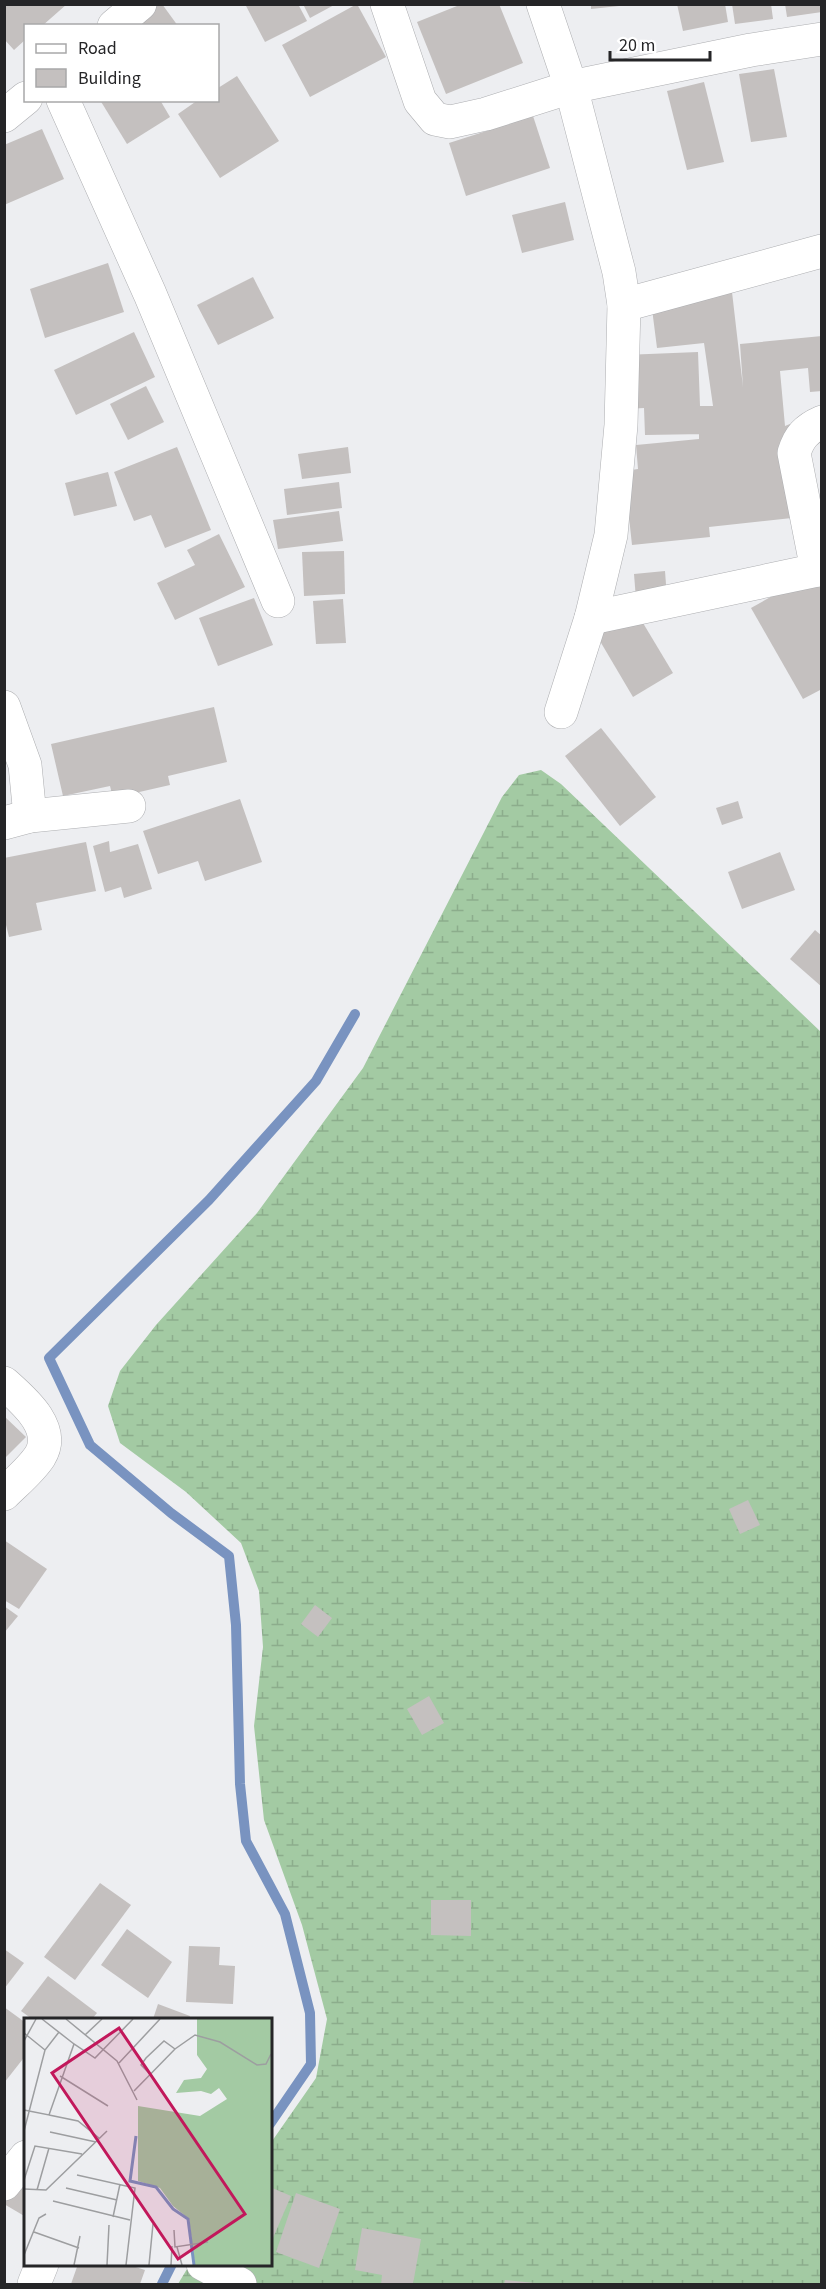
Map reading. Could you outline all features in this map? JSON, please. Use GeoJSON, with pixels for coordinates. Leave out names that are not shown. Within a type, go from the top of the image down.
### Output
{"type":"FeatureCollection","features":[{"type":"Feature","properties":{"kind":"street"},"geometry":{"type":"LineString","coordinates":[[116,24],[140,4]]}},
{"type":"Feature","properties":{"kind":"street"},"geometry":{"type":"LineString","coordinates":[[387,4],[420,101],[435,119],[450,122],[486,114],[571,87],[751,50],[822,39]]}},
{"type":"Feature","properties":{"kind":"street"},"geometry":{"type":"LineString","coordinates":[[543,4],[571,87],[619,272],[624,305],[621,425],[611,535],[591,618],[561,712]]}},
{"type":"Feature","properties":{"kind":"street"},"geometry":{"type":"LineString","coordinates":[[4,116],[24,100]]}},
{"type":"Feature","properties":{"kind":"street"},"geometry":{"type":"LineString","coordinates":[[64,102],[150,294],[278,601]]}},
{"type":"Feature","properties":{"kind":"street"},"geometry":{"type":"LineString","coordinates":[[624,305],[822,252]]}},
{"type":"Feature","properties":{"kind":"street"},"geometry":{"type":"LineString","coordinates":[[591,618],[819,569],[794,453],[799,439],[808,428],[822,422]]}},
{"type":"Feature","properties":{"kind":"street"},"geometry":{"type":"LineString","coordinates":[[4,707],[25,765],[17,819],[129,806]]}},
{"type":"Feature","properties":{"kind":"street"},"geometry":{"type":"LineString","coordinates":[[4,1383],[25,1402],[44,1429],[45,1442],[40,1456],[4,1494]]}},
{"type":"Feature","properties":{"kind":"street"},"geometry":{"type":"LineString","coordinates":[[4,2184],[24,2159]]}},
{"type":"Feature","properties":{"kind":"street"},"geometry":{"type":"LineString","coordinates":[[34,2284],[42,2265]]}},
{"type":"Feature","properties":{"kind":"street"},"geometry":{"type":"LineString","coordinates":[[205,2265],[240,2284]]}},
{"type":"Feature","properties":{"kind":"green space"},"geometry":{"type":"Polygon","coordinates":[[[541,770],[561,784],[821,1032],[821,2284],[178,2284],[189,2265],[272,2265],[272,2141],[316,2078],[327,2019],[302,1925],[264,1820],[254,1726],[263,1647],[259,1591],[241,1543],[186,1492],[120,1443],[108,1406],[120,1371],[156,1325],[257,1213],[363,1068],[502,797],[519,775],[541,770]]]}},
{"type":"Feature","properties":{"kind":"building"},"geometry":{"type":"Polygon","coordinates":[[[4,4],[67,4],[44,24],[24,24],[24,41],[14,50],[4,39],[4,4]]]}},
{"type":"Feature","properties":{"kind":"building"},"geometry":{"type":"Polygon","coordinates":[[[162,4],[177,24],[133,24],[162,4]]]}},
{"type":"Feature","properties":{"kind":"building"},"geometry":{"type":"Polygon","coordinates":[[[245,4],[298,4],[307,21],[265,42],[245,4]]]}},
{"type":"Feature","properties":{"kind":"building"},"geometry":{"type":"Polygon","coordinates":[[[303,4],[336,4],[310,18],[303,4]]]}},
{"type":"Feature","properties":{"kind":"building"},"geometry":{"type":"Polygon","coordinates":[[[357,4],[386,57],[310,97],[282,45],[357,4]]]}},
{"type":"Feature","properties":{"kind":"building"},"geometry":{"type":"Polygon","coordinates":[[[462,4],[499,4],[523,63],[446,94],[417,22],[462,4]]]}},
{"type":"Feature","properties":{"kind":"building"},"geometry":{"type":"Polygon","coordinates":[[[591,4],[619,4],[619,6],[591,9],[591,4]]]}},
{"type":"Feature","properties":{"kind":"building"},"geometry":{"type":"Polygon","coordinates":[[[677,4],[725,4],[728,22],[683,31],[677,4]]]}},
{"type":"Feature","properties":{"kind":"building"},"geometry":{"type":"Polygon","coordinates":[[[732,4],[771,4],[773,19],[735,24],[732,4]]]}},
{"type":"Feature","properties":{"kind":"building"},"geometry":{"type":"Polygon","coordinates":[[[785,4],[822,4],[822,12],[787,17],[785,4]]]}},
{"type":"Feature","properties":{"kind":"building"},"geometry":{"type":"Polygon","coordinates":[[[774,69],[787,137],[751,142],[739,74],[774,69]]]}},
{"type":"Feature","properties":{"kind":"building"},"geometry":{"type":"Polygon","coordinates":[[[237,76],[279,141],[220,178],[178,114],[195,102],[219,102],[219,87],[237,76]]]}},
{"type":"Feature","properties":{"kind":"building"},"geometry":{"type":"Polygon","coordinates":[[[704,82],[724,162],[687,170],[667,91],[704,82]]]}},
{"type":"Feature","properties":{"kind":"building"},"geometry":{"type":"Polygon","coordinates":[[[101,102],[161,102],[170,117],[127,144],[101,102]]]}},
{"type":"Feature","properties":{"kind":"building"},"geometry":{"type":"Polygon","coordinates":[[[533,116],[550,168],[466,196],[449,143],[533,116]]]}},
{"type":"Feature","properties":{"kind":"building"},"geometry":{"type":"Polygon","coordinates":[[[42,129],[64,179],[4,205],[4,145],[42,129]]]}},
{"type":"Feature","properties":{"kind":"building"},"geometry":{"type":"Polygon","coordinates":[[[565,202],[574,240],[522,253],[512,215],[565,202]]]}},
{"type":"Feature","properties":{"kind":"building"},"geometry":{"type":"Polygon","coordinates":[[[108,263],[124,312],[45,338],[30,289],[108,263]]]}},
{"type":"Feature","properties":{"kind":"building"},"geometry":{"type":"Polygon","coordinates":[[[253,277],[274,318],[218,345],[197,305],[253,277]]]}},
{"type":"Feature","properties":{"kind":"building"},"geometry":{"type":"Polygon","coordinates":[[[732,292],[743,387],[740,344],[822,336],[822,391],[810,392],[808,368],[780,371],[785,426],[790,424],[801,517],[709,527],[710,537],[632,545],[624,471],[638,469],[636,445],[699,439],[699,434],[645,435],[644,408],[626,409],[624,355],[698,352],[700,406],[713,406],[704,343],[657,348],[651,301],[732,292]]]}},
{"type":"Feature","properties":{"kind":"building"},"geometry":{"type":"Polygon","coordinates":[[[134,332],[155,377],[76,415],[54,370],[134,332]]]}},
{"type":"Feature","properties":{"kind":"building"},"geometry":{"type":"Polygon","coordinates":[[[146,386],[164,422],[128,440],[110,404],[146,386]]]}},
{"type":"Feature","properties":{"kind":"building"},"geometry":{"type":"Polygon","coordinates":[[[177,447],[211,530],[165,548],[151,515],[134,521],[114,472],[177,447]]]}},
{"type":"Feature","properties":{"kind":"building"},"geometry":{"type":"Polygon","coordinates":[[[348,447],[351,473],[302,479],[298,454],[348,447]]]}},
{"type":"Feature","properties":{"kind":"building"},"geometry":{"type":"Polygon","coordinates":[[[108,472],[117,506],[74,516],[65,483],[108,472]]]}},
{"type":"Feature","properties":{"kind":"building"},"geometry":{"type":"Polygon","coordinates":[[[339,482],[342,508],[287,515],[284,489],[339,482]]]}},
{"type":"Feature","properties":{"kind":"building"},"geometry":{"type":"Polygon","coordinates":[[[339,511],[343,541],[278,549],[273,520],[339,511]]]}},
{"type":"Feature","properties":{"kind":"building"},"geometry":{"type":"Polygon","coordinates":[[[219,534],[245,587],[175,620],[157,583],[195,565],[187,550],[219,534]]]}},
{"type":"Feature","properties":{"kind":"building"},"geometry":{"type":"Polygon","coordinates":[[[344,551],[345,594],[304,596],[302,552],[344,551]]]}},
{"type":"Feature","properties":{"kind":"building"},"geometry":{"type":"Polygon","coordinates":[[[665,571],[667,598],[636,599],[634,574],[665,571]]]}},
{"type":"Feature","properties":{"kind":"building"},"geometry":{"type":"Polygon","coordinates":[[[812,574],[822,590],[822,689],[803,699],[751,608],[812,574]]]}},
{"type":"Feature","properties":{"kind":"building"},"geometry":{"type":"Polygon","coordinates":[[[254,598],[273,645],[218,666],[199,618],[254,598]]]}},
{"type":"Feature","properties":{"kind":"building"},"geometry":{"type":"Polygon","coordinates":[[[343,599],[346,643],[316,644],[313,601],[343,599]]]}},
{"type":"Feature","properties":{"kind":"building"},"geometry":{"type":"Polygon","coordinates":[[[637,613],[673,673],[633,697],[597,636],[637,613]]]}},
{"type":"Feature","properties":{"kind":"building"},"geometry":{"type":"Polygon","coordinates":[[[214,707],[227,762],[168,776],[170,785],[113,798],[110,786],[63,796],[51,744],[214,707]]]}},
{"type":"Feature","properties":{"kind":"building"},"geometry":{"type":"Polygon","coordinates":[[[601,728],[656,797],[620,826],[565,756],[601,728]]]}},
{"type":"Feature","properties":{"kind":"building"},"geometry":{"type":"Polygon","coordinates":[[[240,799],[262,862],[205,881],[198,861],[158,874],[143,831],[240,799]]]}},
{"type":"Feature","properties":{"kind":"building"},"geometry":{"type":"Polygon","coordinates":[[[738,801],[743,818],[722,825],[716,808],[738,801]]]}},
{"type":"Feature","properties":{"kind":"building"},"geometry":{"type":"Polygon","coordinates":[[[109,841],[110,852],[138,844],[152,889],[124,898],[121,887],[105,892],[93,846],[109,841]]]}},
{"type":"Feature","properties":{"kind":"building"},"geometry":{"type":"Polygon","coordinates":[[[86,842],[96,891],[36,903],[42,930],[9,937],[4,917],[4,858],[86,842]]]}},
{"type":"Feature","properties":{"kind":"building"},"geometry":{"type":"Polygon","coordinates":[[[780,852],[795,890],[742,909],[728,872],[780,852]]]}},
{"type":"Feature","properties":{"kind":"building"},"geometry":{"type":"Polygon","coordinates":[[[815,930],[822,936],[822,987],[790,959],[815,930]]]}},
{"type":"Feature","properties":{"kind":"building"},"geometry":{"type":"Polygon","coordinates":[[[4,1416],[26,1437],[4,1459],[4,1416]]]}},
{"type":"Feature","properties":{"kind":"building"},"geometry":{"type":"Polygon","coordinates":[[[748,1500],[760,1525],[740,1534],[729,1509],[748,1500]]]}},
{"type":"Feature","properties":{"kind":"building"},"geometry":{"type":"Polygon","coordinates":[[[4,1540],[47,1569],[19,1609],[4,1600],[4,1540]]]}},
{"type":"Feature","properties":{"kind":"building"},"geometry":{"type":"Polygon","coordinates":[[[315,1605],[332,1618],[318,1637],[301,1624],[315,1605]]]}},
{"type":"Feature","properties":{"kind":"building"},"geometry":{"type":"Polygon","coordinates":[[[4,1606],[18,1616],[4,1633],[4,1606]]]}},
{"type":"Feature","properties":{"kind":"building"},"geometry":{"type":"Polygon","coordinates":[[[429,1696],[444,1723],[422,1735],[407,1709],[429,1696]]]}},
{"type":"Feature","properties":{"kind":"building"},"geometry":{"type":"Polygon","coordinates":[[[100,1883],[131,1905],[75,1980],[44,1957],[100,1883]]]}},
{"type":"Feature","properties":{"kind":"building"},"geometry":{"type":"Polygon","coordinates":[[[431,1900],[471,1900],[471,1936],[431,1935],[431,1900]]]}},
{"type":"Feature","properties":{"kind":"building"},"geometry":{"type":"Polygon","coordinates":[[[127,1929],[172,1962],[148,1998],[101,1965],[127,1929]]]}},
{"type":"Feature","properties":{"kind":"building"},"geometry":{"type":"Polygon","coordinates":[[[189,1946],[220,1947],[219,1965],[235,1966],[233,2004],[186,2002],[189,1946]]]}},
{"type":"Feature","properties":{"kind":"building"},"geometry":{"type":"Polygon","coordinates":[[[4,1949],[24,1963],[4,1989],[4,1949]]]}},
{"type":"Feature","properties":{"kind":"building"},"geometry":{"type":"Polygon","coordinates":[[[48,1976],[97,2013],[93,2018],[31,2018],[21,2011],[48,1976]]]}},
{"type":"Feature","properties":{"kind":"building"},"geometry":{"type":"Polygon","coordinates":[[[158,2004],[190,2016],[189,2018],[153,2018],[158,2004]]]}},
{"type":"Feature","properties":{"kind":"building"},"geometry":{"type":"Polygon","coordinates":[[[4,2007],[24,2022],[24,2058],[4,2083],[4,2007]]]}},
{"type":"Feature","properties":{"kind":"building"},"geometry":{"type":"Polygon","coordinates":[[[24,2172],[24,2216],[4,2204],[4,2197],[24,2172]]]}},
{"type":"Feature","properties":{"kind":"building"},"geometry":{"type":"Polygon","coordinates":[[[272,2188],[291,2196],[272,2240],[272,2188]]]}},
{"type":"Feature","properties":{"kind":"building"},"geometry":{"type":"Polygon","coordinates":[[[296,2193],[340,2209],[319,2268],[276,2252],[296,2193]]]}},
{"type":"Feature","properties":{"kind":"building"},"geometry":{"type":"Polygon","coordinates":[[[362,2228],[421,2239],[413,2284],[381,2284],[382,2275],[355,2270],[362,2228]]]}},
{"type":"Feature","properties":{"kind":"building"},"geometry":{"type":"Polygon","coordinates":[[[78,2265],[129,2265],[145,2270],[140,2284],[71,2284],[78,2265]]]}},
{"type":"Feature","properties":{"kind":"building"},"geometry":{"type":"Polygon","coordinates":[[[505,2280],[535,2283],[535,2284],[504,2284],[505,2280]]]}},
{"type":"Feature","properties":{"kind":"waterway"},"geometry":{"type":"LineString","coordinates":[[272,2121],[311,2064],[310,2013],[285,1914],[246,1841],[240,1784],[236,1625],[229,1556],[171,1513],[90,1445],[49,1358],[209,1200],[316,1081],[355,1014]]}},
{"type":"Feature","properties":{"kind":"waterway"},"geometry":{"type":"LineString","coordinates":[[162,2284],[172,2265]]}}]}
